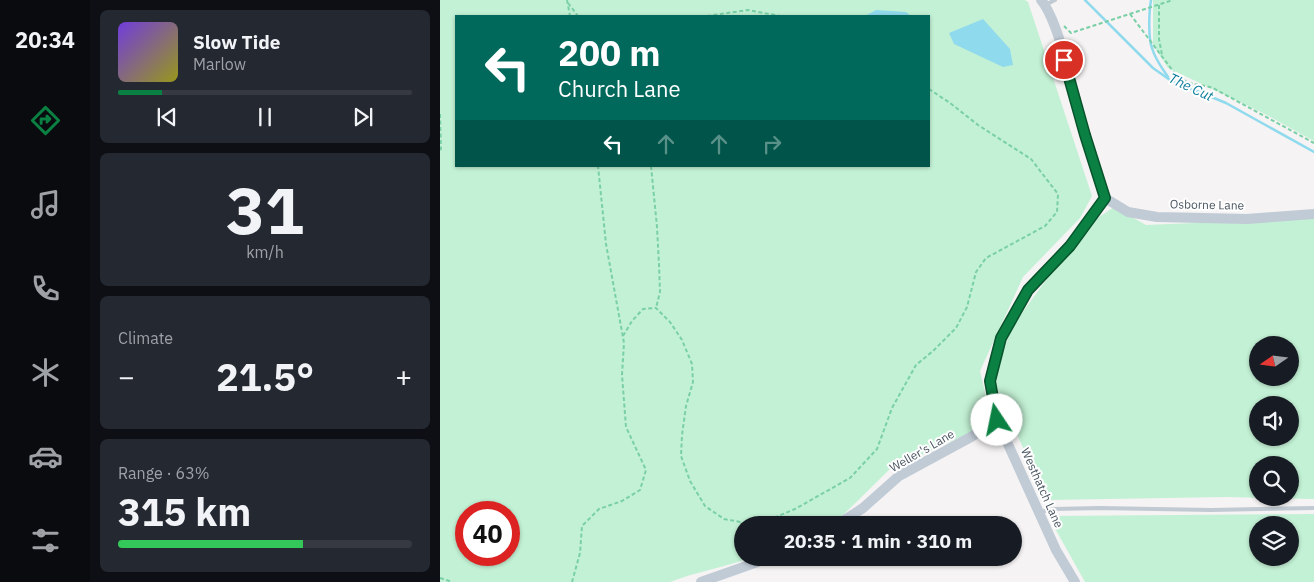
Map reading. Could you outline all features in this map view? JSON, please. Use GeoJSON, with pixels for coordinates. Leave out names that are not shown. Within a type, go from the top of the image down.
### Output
{"type":"FeatureCollection","features":[{"type":"Feature","properties":{"kind":"street"},"geometry":{"type":"LineString","coordinates":[[1043,2],[1050,17],[1105,198]]}},
{"type":"Feature","properties":{"kind":"street","name":"Osborne Lane"},"geometry":{"type":"LineString","coordinates":[[1105,198],[1128,212],[1157,217],[1248,218],[1314,214]]}},
{"type":"Feature","properties":{"kind":"street","name":"Westhatch Lane"},"geometry":{"type":"LineString","coordinates":[[1075,582],[1056,550],[997,420],[990,381],[1001,338],[1028,290],[1070,246],[1105,198]]}},
{"type":"Feature","properties":{"kind":"street","name":"Weller's Lane"},"geometry":{"type":"LineString","coordinates":[[850,516],[899,476],[971,437],[997,420]]}},
{"type":"Feature","properties":{"kind":"street"},"geometry":{"type":"LineString","coordinates":[[701,582],[746,566]]}},
{"type":"Feature","properties":{"kind":"lane"},"geometry":{"type":"LineString","coordinates":[[1043,2],[1055,0]]}},
{"type":"Feature","properties":{"kind":"lane"},"geometry":{"type":"LineString","coordinates":[[1040,512],[1053,509],[1100,508],[1212,510],[1314,508]]}},
{"type":"Feature","properties":{"kind":"path"},"geometry":{"type":"LineString","coordinates":[[1050,17],[1055,15],[1071,34],[1174,0]]}},
{"type":"Feature","properties":{"kind":"path"},"geometry":{"type":"LineString","coordinates":[[568,2],[570,15]]}},
{"type":"Feature","properties":{"kind":"path"},"geometry":{"type":"LineString","coordinates":[[568,2],[577,15]]}},
{"type":"Feature","properties":{"kind":"path"},"geometry":{"type":"LineString","coordinates":[[1160,4],[1159,39],[1163,58]]}},
{"type":"Feature","properties":{"kind":"path"},"geometry":{"type":"LineString","coordinates":[[714,15],[748,10],[775,15]]}},
{"type":"Feature","properties":{"kind":"path"},"geometry":{"type":"LineString","coordinates":[[1130,14],[1176,75],[1185,82],[1195,86],[1213,88],[1314,143]]}},
{"type":"Feature","properties":{"kind":"path"},"geometry":{"type":"LineString","coordinates":[[622,336],[643,309],[656,308],[670,322],[682,340],[692,364],[693,382],[686,406],[681,456],[690,481],[705,506],[724,519],[751,524],[771,519],[795,509],[850,478],[876,449],[892,408],[916,365],[956,328],[967,307],[976,272],[986,258],[1045,226],[1056,212],[1058,194],[1031,158],[978,125],[930,90]]}},
{"type":"Feature","properties":{"kind":"path"},"geometry":{"type":"LineString","coordinates":[[440,114],[442,149],[440,150]]}},
{"type":"Feature","properties":{"kind":"path"},"geometry":{"type":"LineString","coordinates":[[572,582],[580,552],[582,526],[600,509],[622,501],[640,490],[646,470],[626,427],[622,375],[624,343],[606,244],[598,167]]}},
{"type":"Feature","properties":{"kind":"path"},"geometry":{"type":"LineString","coordinates":[[651,167],[660,292],[656,308]]}},
{"type":"Feature","properties":{"kind":"path"},"geometry":{"type":"LineString","coordinates":[[440,578],[452,582]]}},
{"type":"Feature","properties":{"kind":"green space"},"geometry":{"type":"Polygon","coordinates":[[[440,0],[1025,0],[1028,2],[1092,196],[1080,218],[1023,277],[980,371],[990,414],[986,426],[890,469],[842,516],[734,516],[734,563],[670,582],[440,582],[440,0]]]}},
{"type":"Feature","properties":{"kind":"green space"},"geometry":{"type":"Polygon","coordinates":[[[1153,0],[1314,0],[1314,141],[1263,113],[1168,68],[1153,45],[1153,0]]]}},
{"type":"Feature","properties":{"kind":"green space"},"geometry":{"type":"Polygon","coordinates":[[[1114,207],[1146,225],[1314,218],[1314,499],[1299,499],[1299,456],[1249,456],[1249,498],[1047,500],[994,381],[1011,328],[1049,276],[1096,219],[1114,207]]]}},
{"type":"Feature","properties":{"kind":"green space"},"geometry":{"type":"Polygon","coordinates":[[[1314,514],[1314,582],[1085,582],[1048,516],[1314,514]]]}},
{"type":"Feature","properties":{"kind":"water"},"geometry":{"type":"Polygon","coordinates":[[[876,10],[906,12],[910,15],[867,15],[876,10]]]}},
{"type":"Feature","properties":{"kind":"water"},"geometry":{"type":"Polygon","coordinates":[[[983,19],[1010,49],[1013,65],[1003,67],[954,44],[949,33],[983,19]]]}},
{"type":"Feature","properties":{"kind":"waterway","name":"The Cut"},"geometry":{"type":"LineString","coordinates":[[1085,0],[1153,68],[1170,80],[1226,103],[1314,152]]}},
{"type":"Feature","properties":{"kind":"waterway"},"geometry":{"type":"LineString","coordinates":[[1151,0],[1149,24],[1151,43],[1153,52],[1168,77]]}},
{"type":"Feature","properties":{"kind":"route"},"geometry":{"type":"LineString","coordinates":[[997,420],[990,381],[1001,338],[1028,290],[1070,246],[1105,198],[1064,60]]}}]}
